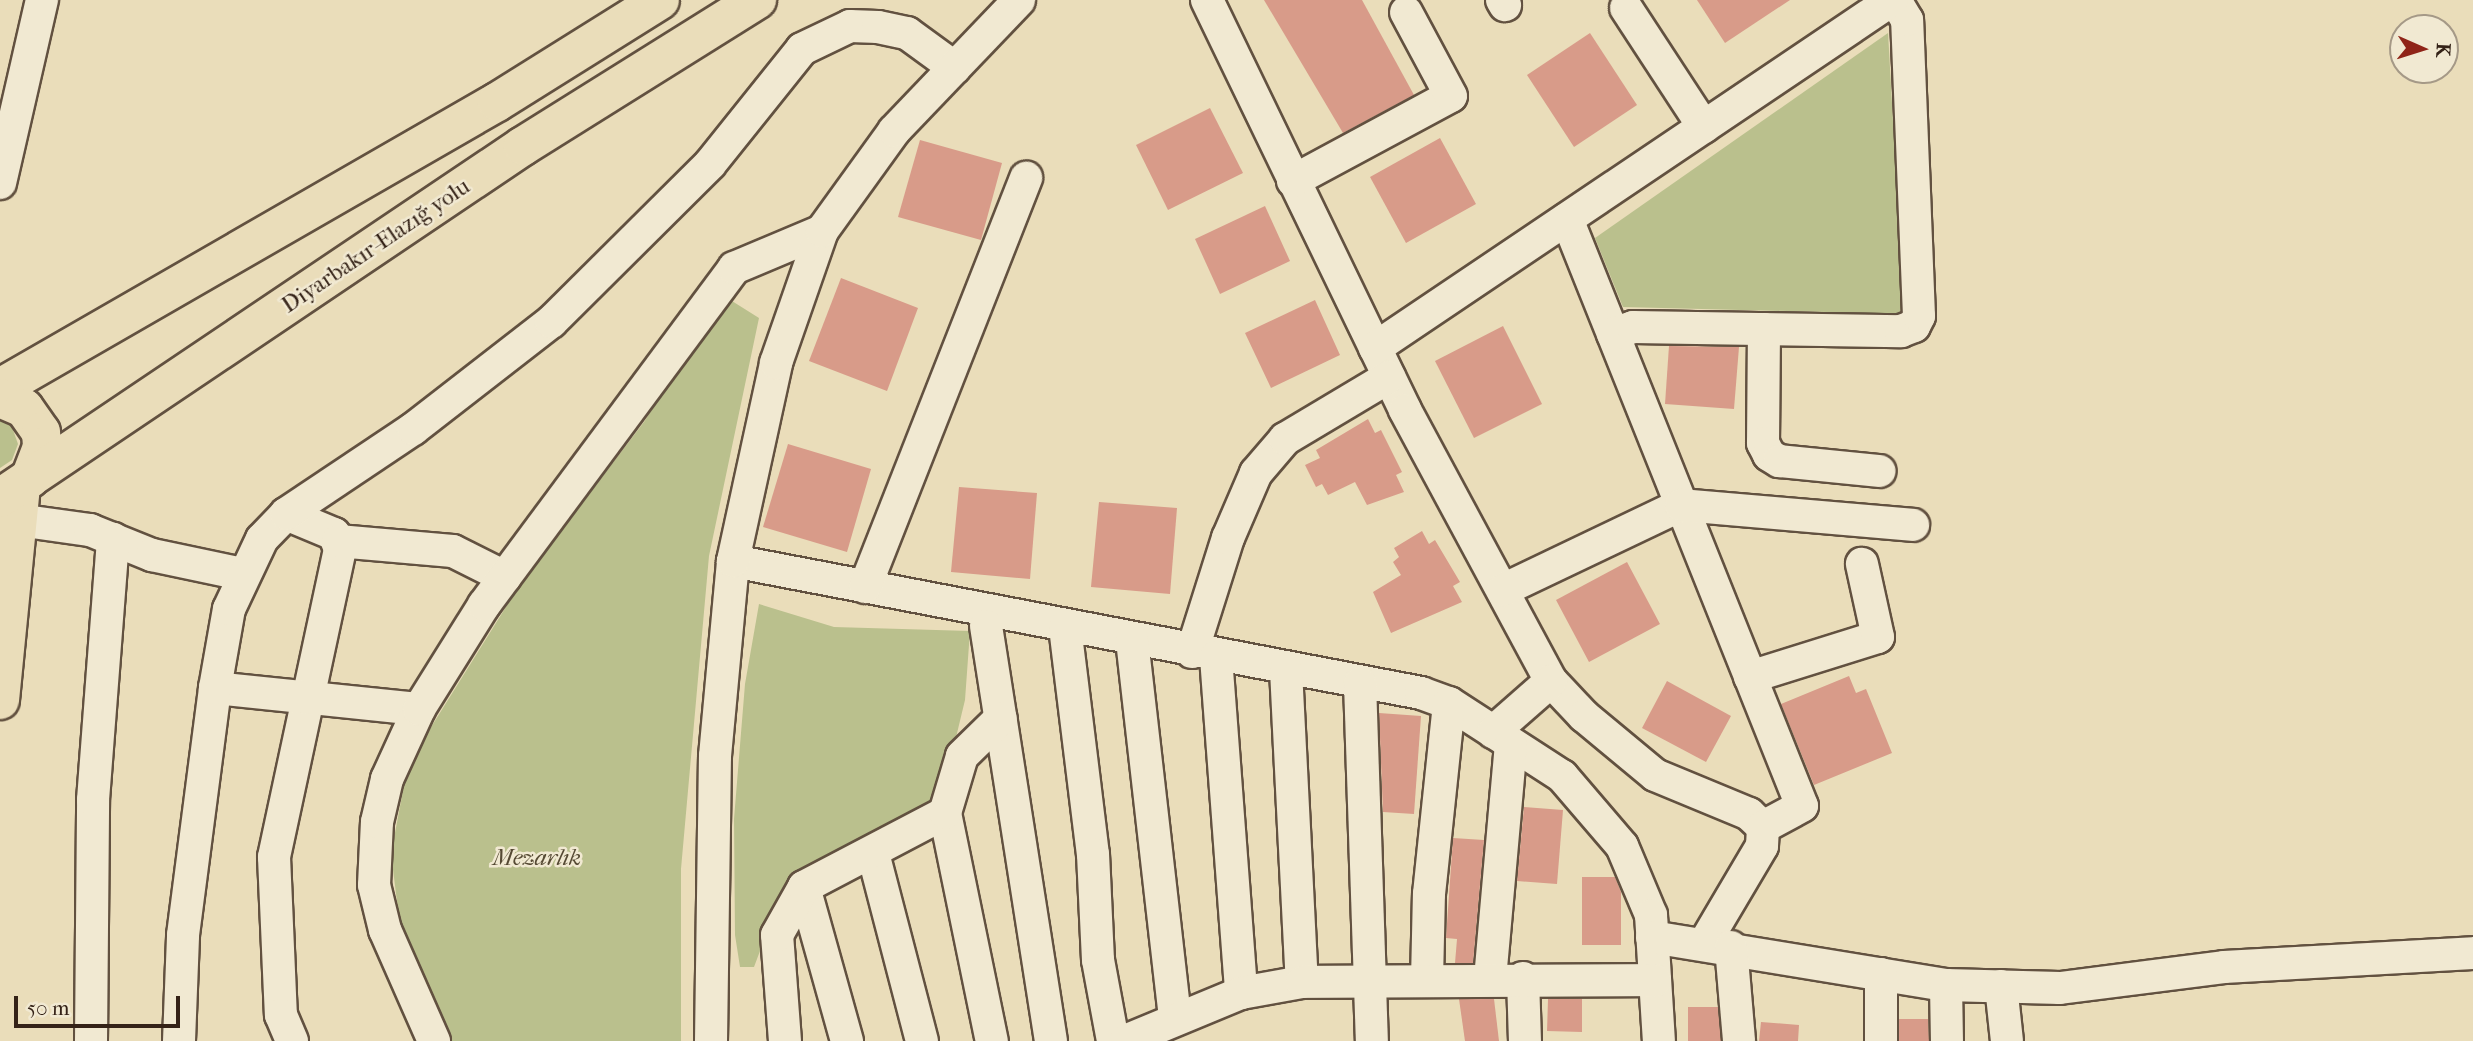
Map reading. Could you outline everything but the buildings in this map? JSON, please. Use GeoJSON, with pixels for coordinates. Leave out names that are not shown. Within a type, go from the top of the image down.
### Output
{"type":"FeatureCollection","features":[{"type":"Feature","properties":{"kind":"main road"},"geometry":{"type":"LineString","coordinates":[[0,388],[497,102],[660,0]]}},
{"type":"Feature","properties":{"kind":"main road","name":"Diyarbakır-Elazığ yolu"},"geometry":{"type":"LineString","coordinates":[[11,509],[523,146],[757,0]]}},
{"type":"Feature","properties":{"kind":"main road"},"geometry":{"type":"LineString","coordinates":[[0,398],[24,408],[41,432],[42,447],[11,509],[0,700]]}},
{"type":"Feature","properties":{"kind":"street"},"geometry":{"type":"LineString","coordinates":[[0,183],[42,0]]}},
{"type":"Feature","properties":{"kind":"street"},"geometry":{"type":"LineString","coordinates":[[711,1041],[715,756],[733,561],[776,363],[822,231],[894,131],[1019,0]]}},
{"type":"Feature","properties":{"kind":"street"},"geometry":{"type":"LineString","coordinates":[[1207,0],[1389,377],[1552,681],[1584,716],[1655,775],[1749,814],[1763,827]]}},
{"type":"Feature","properties":{"kind":"street"},"geometry":{"type":"LineString","coordinates":[[1375,348],[1894,0],[1907,20],[1919,316],[1901,331],[1633,327],[1613,334]]}},
{"type":"Feature","properties":{"kind":"street"},"geometry":{"type":"LineString","coordinates":[[1626,8],[1704,127]]}},
{"type":"Feature","properties":{"kind":"street"},"geometry":{"type":"LineString","coordinates":[[1293,181],[1451,96],[1406,12]]}},
{"type":"Feature","properties":{"kind":"street"},"geometry":{"type":"LineString","coordinates":[[178,1041],[183,935],[215,688],[229,609],[242,574],[262,539],[286,514],[413,429],[551,322],[710,164],[803,49],[850,26],[878,27],[907,33],[955,68]]}},
{"type":"Feature","properties":{"kind":"street"},"geometry":{"type":"LineString","coordinates":[[865,587],[1026,178]]}},
{"type":"Feature","properties":{"kind":"street"},"geometry":{"type":"LineString","coordinates":[[1567,219],[1802,806],[1763,827]]}},
{"type":"Feature","properties":{"kind":"street"},"geometry":{"type":"LineString","coordinates":[[434,1041],[385,930],[373,885],[377,822],[387,779],[419,709],[505,577],[734,268],[822,231]]}},
{"type":"Feature","properties":{"kind":"street"},"geometry":{"type":"LineString","coordinates":[[1764,329],[1763,443],[1769,455],[1779,461],[1880,471]]}},
{"type":"Feature","properties":{"kind":"street"},"geometry":{"type":"LineString","coordinates":[[1241,993],[1204,654],[1227,538],[1256,473],[1285,439],[1389,377]]}},
{"type":"Feature","properties":{"kind":"street"},"geometry":{"type":"LineString","coordinates":[[1503,590],[1681,505],[1913,525]]}},
{"type":"Feature","properties":{"kind":"street"},"geometry":{"type":"LineString","coordinates":[[11,509],[113,539],[152,555],[242,574]]}},
{"type":"Feature","properties":{"kind":"street"},"geometry":{"type":"LineString","coordinates":[[286,514],[326,528],[338,541],[453,551],[505,577]]}},
{"type":"Feature","properties":{"kind":"street"},"geometry":{"type":"LineString","coordinates":[[91,1041],[93,800],[113,539]]}},
{"type":"Feature","properties":{"kind":"street"},"geometry":{"type":"LineString","coordinates":[[282,1032],[274,857],[284,791],[312,694],[338,541]]}},
{"type":"Feature","properties":{"kind":"street"},"geometry":{"type":"LineString","coordinates":[[733,561],[1360,683],[1449,703],[1562,776],[1622,846],[1651,915],[1658,1041]]}},
{"type":"Feature","properties":{"kind":"street"},"geometry":{"type":"LineString","coordinates":[[1750,677],[1878,637],[1862,564]]}},
{"type":"Feature","properties":{"kind":"street"},"geometry":{"type":"LineString","coordinates":[[986,626],[1051,1041]]}},
{"type":"Feature","properties":{"kind":"street"},"geometry":{"type":"LineString","coordinates":[[1065,627],[1093,854],[1098,960],[1113,1041]]}},
{"type":"Feature","properties":{"kind":"street"},"geometry":{"type":"LineString","coordinates":[[1132,640],[1175,1017]]}},
{"type":"Feature","properties":{"kind":"street"},"geometry":{"type":"LineString","coordinates":[[1286,670],[1302,982]]}},
{"type":"Feature","properties":{"kind":"street"},"geometry":{"type":"LineString","coordinates":[[1490,979],[1502,739],[1552,681]]}},
{"type":"Feature","properties":{"kind":"street"},"geometry":{"type":"LineString","coordinates":[[1360,683],[1372,1041]]}},
{"type":"Feature","properties":{"kind":"street"},"geometry":{"type":"LineString","coordinates":[[215,688],[312,694],[419,709]]}},
{"type":"Feature","properties":{"kind":"street"},"geometry":{"type":"LineString","coordinates":[[1427,980],[1429,894],[1449,703]]}},
{"type":"Feature","properties":{"kind":"street"},"geometry":{"type":"LineString","coordinates":[[992,1041],[945,813],[962,756],[1001,718]]}},
{"type":"Feature","properties":{"kind":"street"},"geometry":{"type":"LineString","coordinates":[[785,1041],[777,935],[804,887],[945,813]]}},
{"type":"Feature","properties":{"kind":"street"},"geometry":{"type":"LineString","coordinates":[[1739,1041],[1717,945],[1762,846],[1763,827]]}},
{"type":"Feature","properties":{"kind":"street"},"geometry":{"type":"LineString","coordinates":[[873,853],[922,1041]]}},
{"type":"Feature","properties":{"kind":"street"},"geometry":{"type":"LineString","coordinates":[[804,887],[847,1041]]}},
{"type":"Feature","properties":{"kind":"street"},"geometry":{"type":"LineString","coordinates":[[1652,937],[1717,945],[1946,985],[2060,988],[2224,967],[2473,953]]}},
{"type":"Feature","properties":{"kind":"street"},"geometry":{"type":"LineString","coordinates":[[1881,974],[1881,1041]]}},
{"type":"Feature","properties":{"kind":"street"},"geometry":{"type":"LineString","coordinates":[[1125,1041],[1175,1017],[1241,993],[1302,982],[1523,978],[1655,980]]}},
{"type":"Feature","properties":{"kind":"street"},"geometry":{"type":"LineString","coordinates":[[1523,978],[1525,1041]]}},
{"type":"Feature","properties":{"kind":"street"},"geometry":{"type":"LineString","coordinates":[[1946,985],[1947,1041]]}},
{"type":"Feature","properties":{"kind":"street"},"geometry":{"type":"LineString","coordinates":[[2001,986],[2007,1041]]}},
{"type":"Feature","properties":{"kind":"green space"},"geometry":{"type":"Polygon","coordinates":[[[1888,33],[1904,314],[1623,307],[1595,238],[1888,33]]]}},
{"type":"Feature","properties":{"kind":"green space","name":"Mezarlık"},"geometry":{"type":"Polygon","coordinates":[[[724,296],[759,318],[709,556],[681,869],[681,1041],[451,1041],[400,925],[391,854],[408,764],[519,586],[644,422],[724,296]]]}},
{"type":"Feature","properties":{"kind":"green space"},"geometry":{"type":"Polygon","coordinates":[[[0,418],[12,427],[18,444],[12,460],[0,468],[0,418]]]}},
{"type":"Feature","properties":{"kind":"green space"},"geometry":{"type":"Polygon","coordinates":[[[759,604],[834,627],[970,631],[965,700],[940,804],[895,819],[869,844],[778,903],[754,967],[740,967],[735,935],[734,819],[745,684],[759,604]]]}}]}
